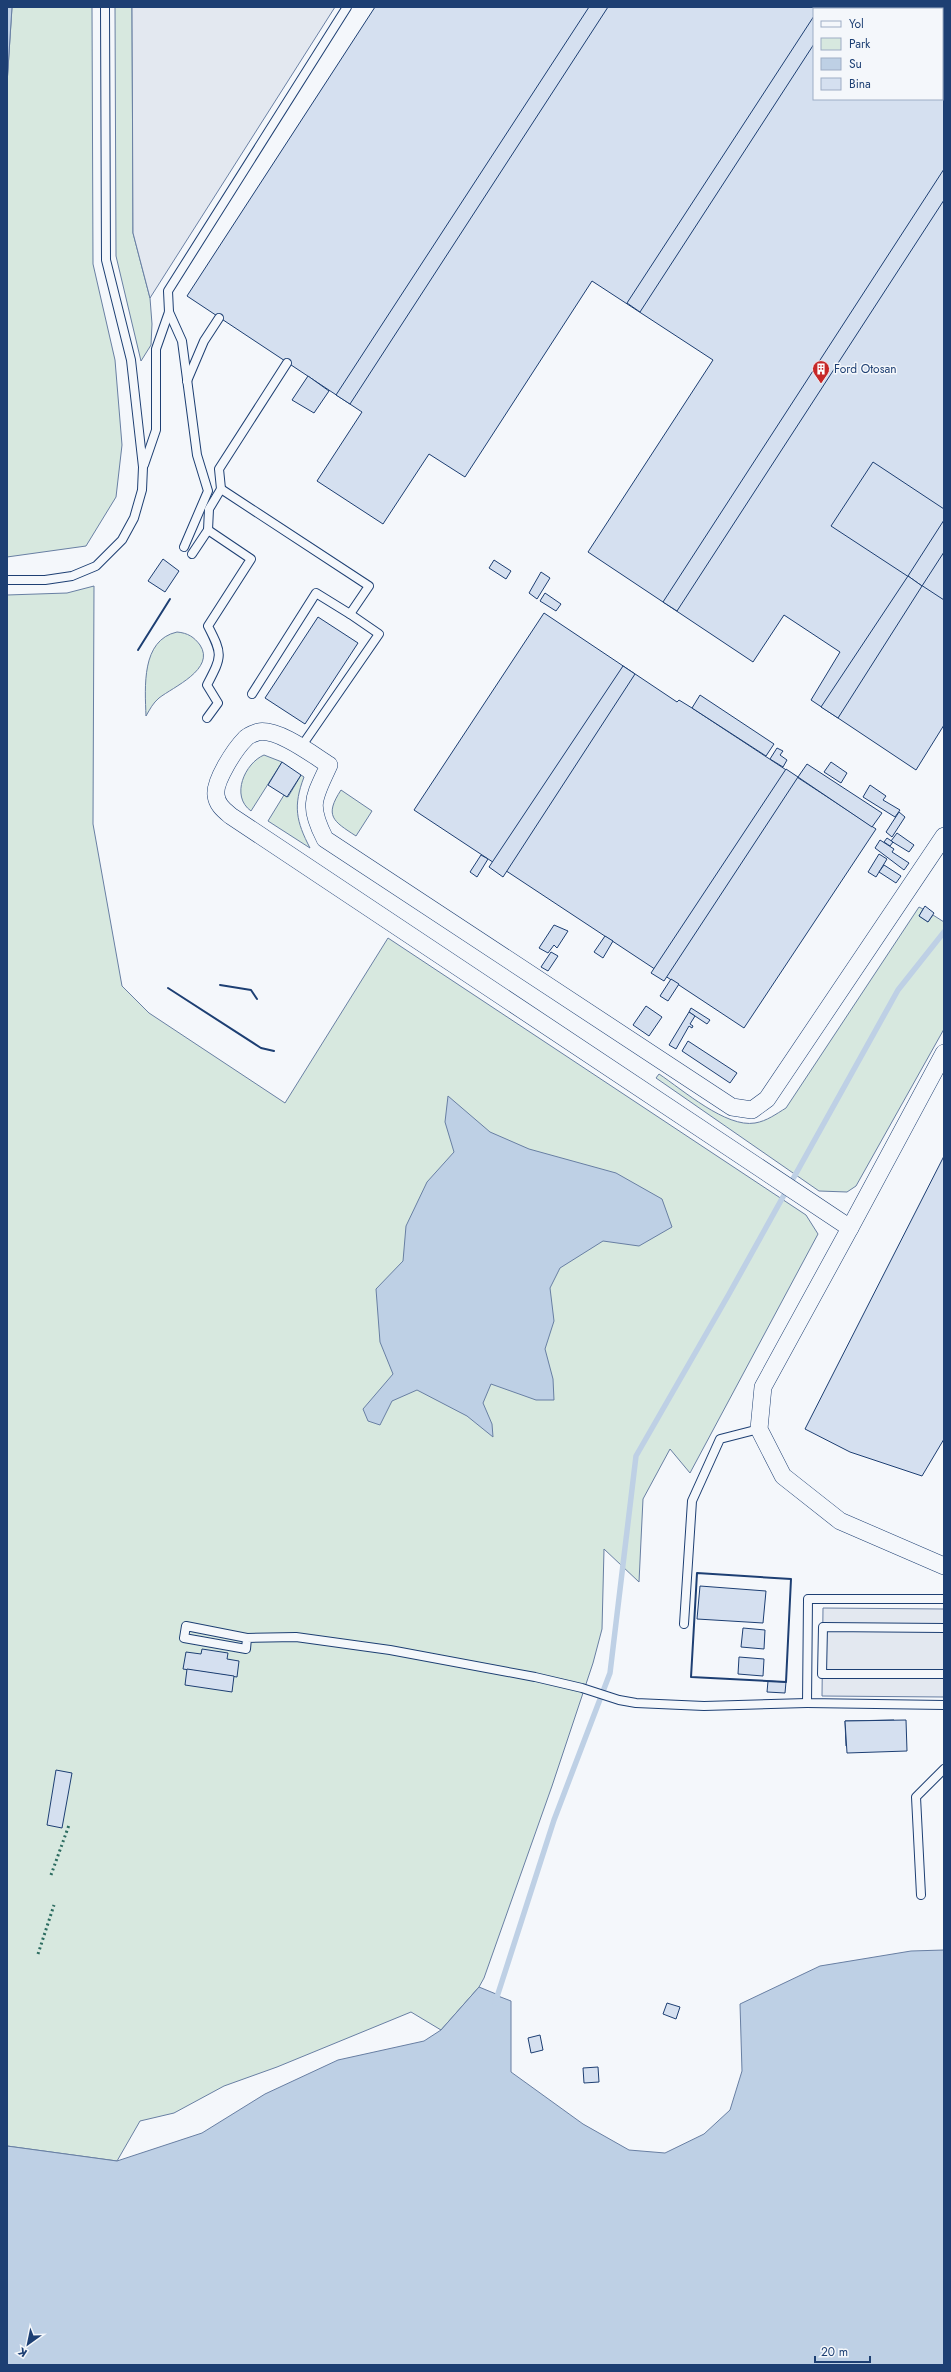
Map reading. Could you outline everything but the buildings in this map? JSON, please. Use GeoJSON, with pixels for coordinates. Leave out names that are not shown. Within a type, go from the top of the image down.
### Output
{"type":"FeatureCollection","features":[{"type":"Feature","properties":{"kind":"street"},"geometry":{"type":"LineString","coordinates":[[850,1228],[231,816],[219,805],[216,794],[218,780],[246,737],[259,732],[272,733],[301,747],[329,765],[314,798],[314,818],[325,839],[732,1107],[752,1110],[767,1099],[944,836]]}},
{"type":"Feature","properties":{"kind":"street"},"geometry":{"type":"LineString","coordinates":[[944,1053],[763,1387],[759,1429],[783,1476],[840,1521],[944,1566]]}},
{"type":"Feature","properties":{"kind":"lane"},"geometry":{"type":"LineString","coordinates":[[7,580],[45,580],[72,576],[96,566],[122,540],[134,518],[142,490],[143,467],[131,360],[106,260],[105,7]]}},
{"type":"Feature","properties":{"kind":"lane"},"geometry":{"type":"LineString","coordinates":[[184,547],[208,491],[197,455],[182,341],[169,312],[168,291],[347,7]]}},
{"type":"Feature","properties":{"kind":"lane"},"geometry":{"type":"LineString","coordinates":[[143,467],[156,430],[156,348],[169,312]]}},
{"type":"Feature","properties":{"kind":"lane"},"geometry":{"type":"LineString","coordinates":[[187,382],[204,341],[219,318]]}},
{"type":"Feature","properties":{"kind":"lane"},"geometry":{"type":"LineString","coordinates":[[192,554],[208,530],[209,509],[221,489],[219,469],[287,363]]}},
{"type":"Feature","properties":{"kind":"lane"},"geometry":{"type":"LineString","coordinates":[[221,489],[369,586],[350,614]]}},
{"type":"Feature","properties":{"kind":"lane"},"geometry":{"type":"LineString","coordinates":[[207,718],[218,703],[207,685],[218,665],[220,650],[208,626],[251,559],[208,530]]}},
{"type":"Feature","properties":{"kind":"lane"},"geometry":{"type":"LineString","coordinates":[[252,694],[316,593],[379,634],[301,747]]}},
{"type":"Feature","properties":{"kind":"lane"},"geometry":{"type":"LineString","coordinates":[[684,1624],[692,1501],[720,1439],[759,1429]]}},
{"type":"Feature","properties":{"kind":"lane"},"geometry":{"type":"LineString","coordinates":[[807,1704],[808,1599],[944,1599]]}},
{"type":"Feature","properties":{"kind":"lane"},"geometry":{"type":"LineString","coordinates":[[247,1638],[246,1649],[184,1638],[186,1626],[247,1638],[296,1637],[390,1650],[535,1677],[582,1688],[619,1700],[704,1706],[807,1704],[944,1705]]}},
{"type":"Feature","properties":{"kind":"lane"},"geometry":{"type":"LineString","coordinates":[[944,1628],[823,1627],[822,1674],[944,1674]]}},
{"type":"Feature","properties":{"kind":"lane"},"geometry":{"type":"LineString","coordinates":[[920,1895],[916,1797],[944,1769]]}},
{"type":"Feature","properties":{"kind":"green space"},"geometry":{"type":"Polygon","coordinates":[[[12,7],[92,7],[93,264],[115,360],[122,445],[116,497],[86,546],[7,557],[7,84],[12,7]]]}},
{"type":"Feature","properties":{"kind":"green space"},"geometry":{"type":"Polygon","coordinates":[[[115,7],[132,7],[133,233],[150,298],[152,324],[151,345],[141,361],[116,256],[115,7]]]}},
{"type":"Feature","properties":{"kind":"green space"},"geometry":{"type":"Polygon","coordinates":[[[94,586],[93,824],[122,986],[149,1013],[285,1103],[388,938],[806,1215],[818,1234],[690,1473],[670,1449],[643,1499],[639,1582],[604,1549],[602,1629],[593,1663],[552,1786],[484,1978],[479,1987],[441,2030],[411,2012],[277,2067],[224,2086],[174,2113],[140,2121],[117,2161],[7,2146],[7,595],[67,593],[94,586]]]}},
{"type":"Feature","properties":{"kind":"green space"},"geometry":{"type":"Polygon","coordinates":[[[177,632],[188,634],[198,642],[203,654],[202,662],[191,676],[157,700],[146,716],[146,679],[151,654],[157,644],[165,637],[177,632]]]}},
{"type":"Feature","properties":{"kind":"green space"},"geometry":{"type":"Polygon","coordinates":[[[264,755],[282,762],[251,811],[245,805],[242,797],[242,780],[251,765],[264,755]]]}},
{"type":"Feature","properties":{"kind":"green space"},"geometry":{"type":"Polygon","coordinates":[[[301,775],[304,777],[297,805],[299,821],[310,848],[268,821],[284,795],[288,797],[301,775]]]}},
{"type":"Feature","properties":{"kind":"green space"},"geometry":{"type":"Polygon","coordinates":[[[341,790],[372,811],[356,836],[337,822],[332,812],[333,806],[341,790]]]}},
{"type":"Feature","properties":{"kind":"green space"},"geometry":{"type":"Polygon","coordinates":[[[919,907],[923,909],[919,916],[928,922],[933,915],[944,922],[944,1029],[856,1186],[847,1192],[819,1191],[656,1078],[659,1074],[692,1098],[718,1114],[731,1120],[744,1123],[764,1121],[786,1108],[919,907]]]}},
{"type":"Feature","properties":{"kind":"shaded area"},"geometry":{"type":"Polygon","coordinates":[[[132,7],[335,7],[150,298],[133,233],[132,7]]]}},
{"type":"Feature","properties":{"kind":"shaded area"},"geometry":{"type":"Polygon","coordinates":[[[823,1608],[944,1609],[944,1697],[822,1696],[823,1608]]]}},
{"type":"Feature","properties":{"kind":"water"},"geometry":{"type":"Polygon","coordinates":[[[7,7],[12,7],[7,84],[7,7]]]}},
{"type":"Feature","properties":{"kind":"water"},"geometry":{"type":"Polygon","coordinates":[[[448,1096],[490,1132],[529,1149],[616,1173],[662,1199],[672,1227],[639,1246],[603,1241],[560,1268],[550,1288],[554,1321],[545,1349],[553,1379],[554,1400],[536,1400],[491,1384],[483,1403],[492,1424],[493,1437],[467,1416],[417,1390],[392,1401],[380,1425],[368,1421],[363,1409],[393,1374],[380,1342],[376,1289],[403,1261],[406,1226],[427,1182],[454,1152],[445,1122],[448,1096]]]}},
{"type":"Feature","properties":{"kind":"water"},"geometry":{"type":"Polygon","coordinates":[[[944,1950],[944,2365],[7,2365],[7,2146],[117,2161],[202,2133],[265,2094],[338,2060],[424,2041],[441,2030],[479,1987],[496,1994],[496,2001],[498,1996],[511,2001],[511,2072],[583,2124],[629,2150],[665,2153],[704,2134],[730,2110],[742,2071],[740,2004],[820,1966],[911,1951],[944,1950]]]}},
{"type":"Feature","properties":{"kind":"waterway"},"geometry":{"type":"LineString","coordinates":[[495,2003],[554,1820],[610,1673],[636,1456],[729,1294],[898,990],[944,932]]}},
{"type":"Feature","properties":{"kind":"hedge"},"geometry":{"type":"LineString","coordinates":[[51,1875],[69,1825]]}},
{"type":"Feature","properties":{"kind":"hedge"},"geometry":{"type":"LineString","coordinates":[[38,1954],[54,1905]]}},
{"type":"Feature","properties":{"kind":"wall"},"geometry":{"type":"LineString","coordinates":[[138,650],[170,599]]}},
{"type":"Feature","properties":{"kind":"wall"},"geometry":{"type":"LineString","coordinates":[[220,985],[251,990],[257,999]]}},
{"type":"Feature","properties":{"kind":"wall"},"geometry":{"type":"LineString","coordinates":[[168,988],[261,1048],[274,1051]]}},
{"type":"Feature","properties":{"kind":"wall"},"geometry":{"type":"LineString","coordinates":[[697,1573],[791,1579],[786,1682],[691,1677],[697,1573]]}},
{"type":"Feature","properties":{"kind":"place","name":"Ford Otosan"},"geometry":{"type":"Point","coordinates":[821,384]}}]}
